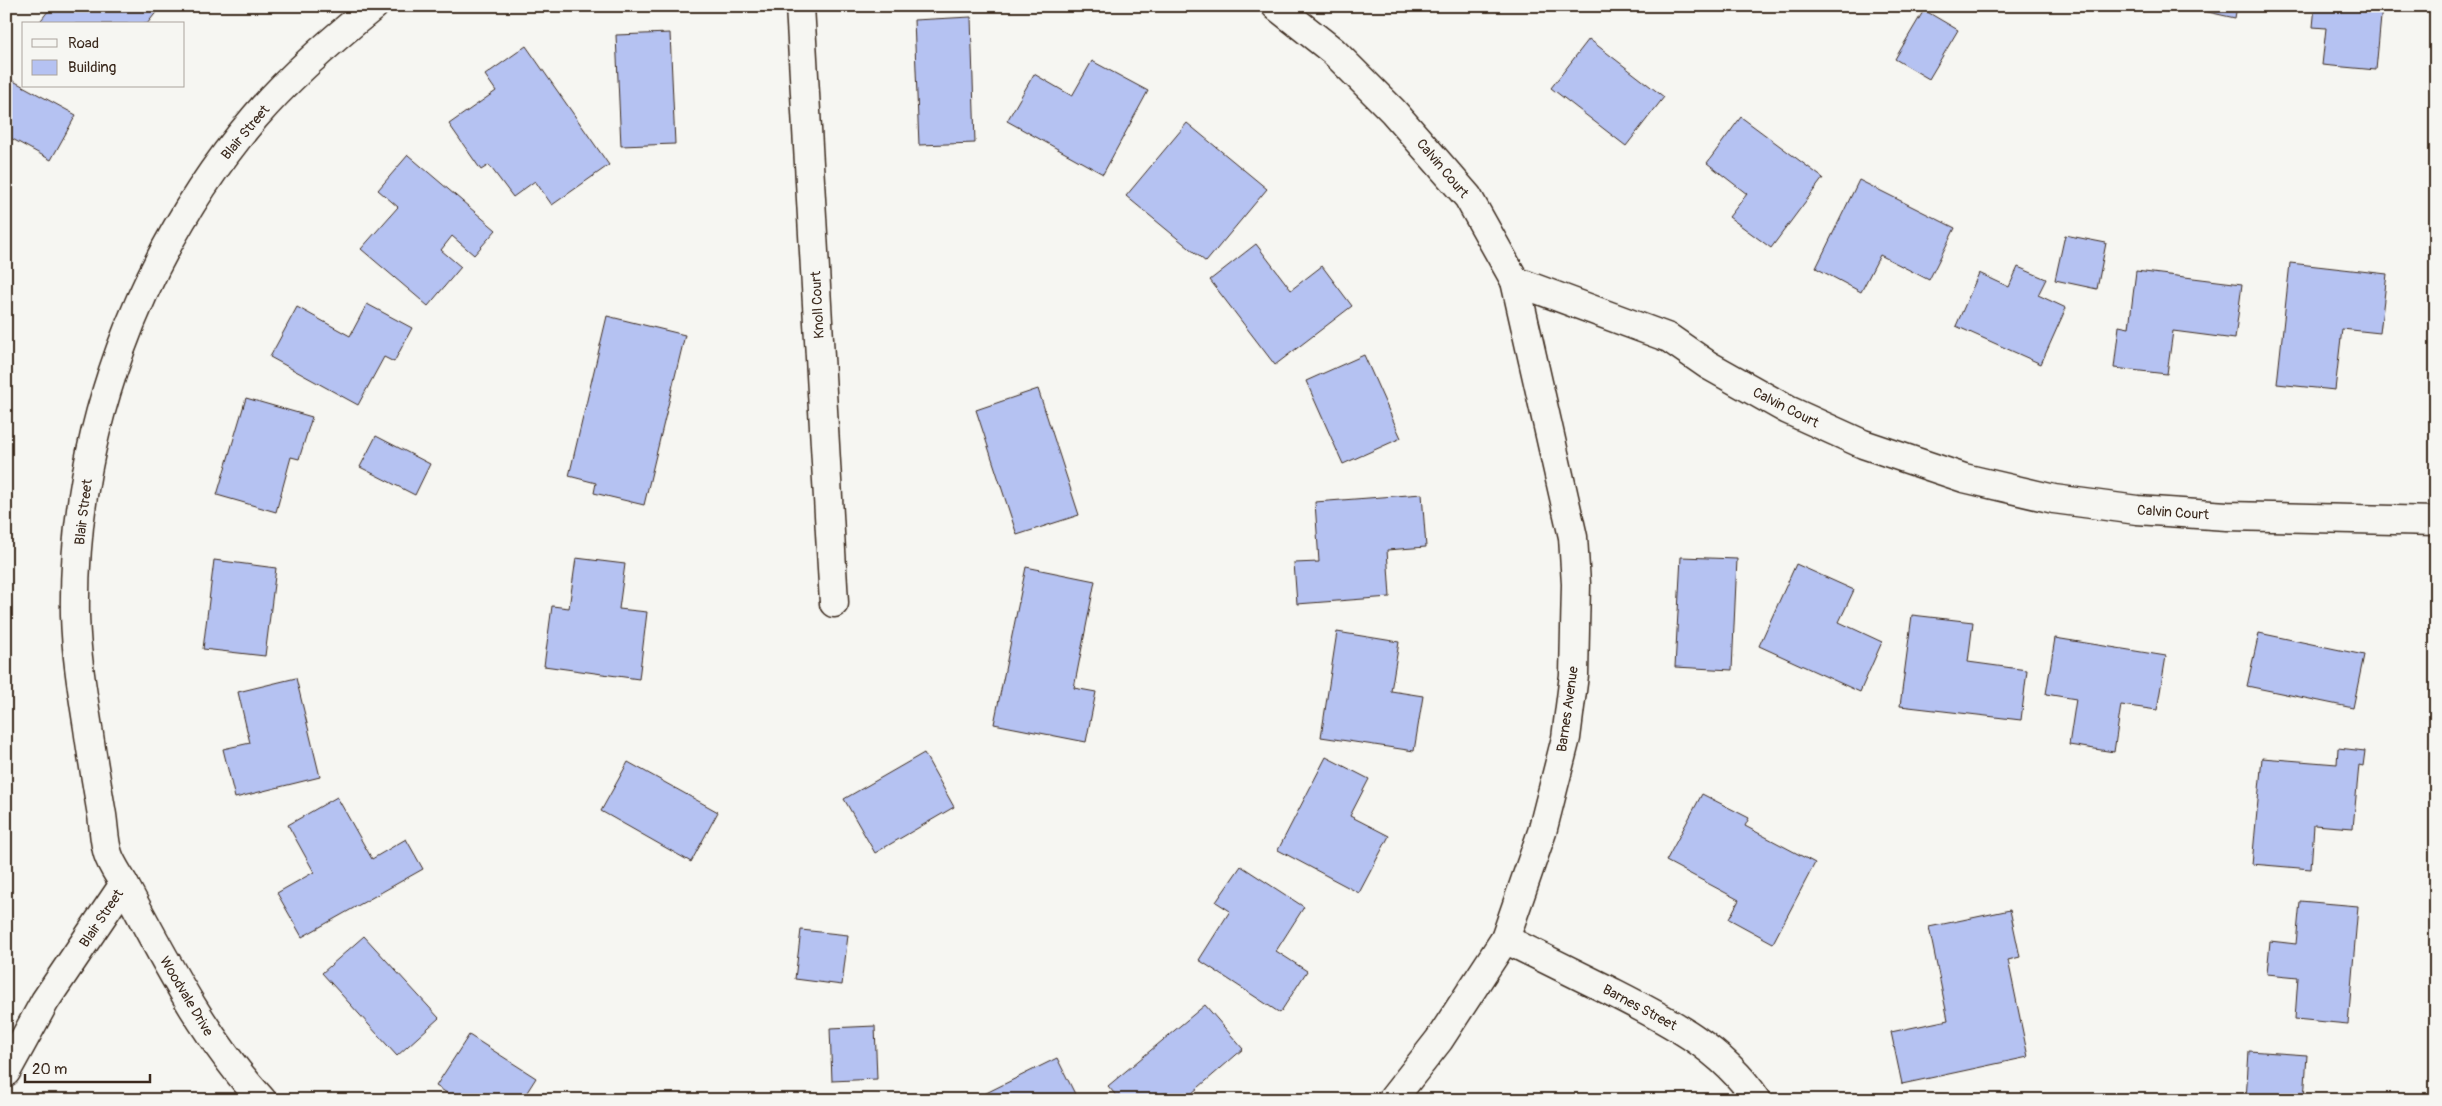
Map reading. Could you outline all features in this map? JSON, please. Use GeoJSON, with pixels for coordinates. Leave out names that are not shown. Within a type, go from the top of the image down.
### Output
{"type":"FeatureCollection","features":[{"type":"Feature","properties":{"kind":"street","name":"Blair Street"},"geometry":{"type":"LineString","coordinates":[[6,1072],[45,1001],[124,884],[108,855],[80,678],[75,614],[80,523],[89,460],[108,383],[140,299],[176,229],[218,164],[257,115],[332,39],[374,6]]}},
{"type":"Feature","properties":{"kind":"street","name":"Knoll Court"},"geometry":{"type":"LineString","coordinates":[[800,6],[834,603]]}},
{"type":"Feature","properties":{"kind":"street","name":"Calvin Court"},"geometry":{"type":"LineString","coordinates":[[1276,6],[1332,51],[1393,110],[1468,196],[1515,280],[1669,338],[1708,365],[1788,410],[1863,444],[1964,478],[2054,499],[2137,510],[2227,516],[2436,521]]}},
{"type":"Feature","properties":{"kind":"street","name":"Barnes Avenue"},"geometry":{"type":"LineString","coordinates":[[1392,1100],[1439,1040],[1505,939],[1542,832],[1566,738],[1574,675],[1576,584],[1573,538],[1515,280]]}},
{"type":"Feature","properties":{"kind":"street","name":"Woodvale Drive"},"geometry":{"type":"LineString","coordinates":[[124,884],[182,991],[213,1039],[262,1100]]}},
{"type":"Feature","properties":{"kind":"street","name":"Barnes Street"},"geometry":{"type":"LineString","coordinates":[[1505,939],[1673,1023],[1707,1046],[1734,1072],[1757,1100]]}},
{"type":"Feature","properties":{"kind":"building"},"geometry":{"type":"Polygon","coordinates":[[[52,6],[161,6],[149,22],[40,22],[52,6]]]}},
{"type":"Feature","properties":{"kind":"building"},"geometry":{"type":"Polygon","coordinates":[[[1481,6],[1493,6],[1488,12],[1481,6]]]}},
{"type":"Feature","properties":{"kind":"building"},"geometry":{"type":"Polygon","coordinates":[[[2181,6],[2237,6],[2235,18],[2181,6]]]}},
{"type":"Feature","properties":{"kind":"building"},"geometry":{"type":"Polygon","coordinates":[[[2315,6],[2382,6],[2376,70],[2322,65],[2326,28],[2313,27],[2315,6]]]}},
{"type":"Feature","properties":{"kind":"building"},"geometry":{"type":"Polygon","coordinates":[[[1924,10],[1958,30],[1929,79],[1895,59],[1924,10]]]}},
{"type":"Feature","properties":{"kind":"building"},"geometry":{"type":"Polygon","coordinates":[[[971,17],[975,143],[919,145],[914,20],[971,17]]]}},
{"type":"Feature","properties":{"kind":"building"},"geometry":{"type":"Polygon","coordinates":[[[670,33],[675,144],[621,146],[616,35],[670,33]]]}},
{"type":"Feature","properties":{"kind":"building"},"geometry":{"type":"Polygon","coordinates":[[[1589,39],[1664,97],[1626,146],[1551,88],[1589,39]]]}},
{"type":"Feature","properties":{"kind":"building"},"geometry":{"type":"Polygon","coordinates":[[[526,46],[609,165],[552,205],[535,181],[513,197],[489,165],[481,170],[449,124],[496,91],[485,75],[526,46]]]}},
{"type":"Feature","properties":{"kind":"building"},"geometry":{"type":"Polygon","coordinates":[[[1092,61],[1148,91],[1103,174],[1007,121],[1034,74],[1072,96],[1092,61]]]}},
{"type":"Feature","properties":{"kind":"building"},"geometry":{"type":"Polygon","coordinates":[[[6,77],[22,86],[22,88],[26,88],[76,115],[51,160],[7,136],[6,138],[6,77]]]}},
{"type":"Feature","properties":{"kind":"building"},"geometry":{"type":"Polygon","coordinates":[[[1741,117],[1823,178],[1771,248],[1729,217],[1747,194],[1707,163],[1741,117]]]}},
{"type":"Feature","properties":{"kind":"building"},"geometry":{"type":"Polygon","coordinates":[[[1187,123],[1267,189],[1206,262],[1126,196],[1187,123]]]}},
{"type":"Feature","properties":{"kind":"building"},"geometry":{"type":"Polygon","coordinates":[[[408,155],[496,230],[474,255],[452,236],[441,250],[461,267],[428,306],[361,249],[398,207],[378,190],[408,155]]]}},
{"type":"Feature","properties":{"kind":"building"},"geometry":{"type":"Polygon","coordinates":[[[1859,180],[1955,228],[1929,280],[1880,255],[1861,292],[1816,268],[1859,180]]]}},
{"type":"Feature","properties":{"kind":"building"},"geometry":{"type":"Polygon","coordinates":[[[2065,235],[2106,243],[2097,289],[2055,280],[2065,235]]]}},
{"type":"Feature","properties":{"kind":"building"},"geometry":{"type":"Polygon","coordinates":[[[1256,244],[1291,290],[1322,266],[1352,306],[1275,365],[1210,280],[1256,244]]]}},
{"type":"Feature","properties":{"kind":"building"},"geometry":{"type":"Polygon","coordinates":[[[2290,263],[2387,274],[2380,333],[2342,329],[2335,390],[2277,384],[2290,263]]]}},
{"type":"Feature","properties":{"kind":"building"},"geometry":{"type":"Polygon","coordinates":[[[2018,267],[2046,279],[2038,295],[2066,308],[2041,364],[1956,326],[1979,273],[2009,287],[2018,267]]]}},
{"type":"Feature","properties":{"kind":"building"},"geometry":{"type":"Polygon","coordinates":[[[2136,271],[2242,284],[2235,339],[2173,331],[2167,374],[2114,368],[2119,326],[2129,328],[2136,271]]]}},
{"type":"Feature","properties":{"kind":"building"},"geometry":{"type":"Polygon","coordinates":[[[367,304],[412,328],[394,362],[384,357],[358,405],[270,357],[297,307],[350,336],[367,304]]]}},
{"type":"Feature","properties":{"kind":"building"},"geometry":{"type":"Polygon","coordinates":[[[607,316],[685,335],[644,505],[594,493],[596,483],[569,476],[607,316]]]}},
{"type":"Feature","properties":{"kind":"building"},"geometry":{"type":"Polygon","coordinates":[[[1364,355],[1401,438],[1343,464],[1306,381],[1364,355]]]}},
{"type":"Feature","properties":{"kind":"building"},"geometry":{"type":"Polygon","coordinates":[[[1038,389],[1079,515],[1017,535],[976,410],[1038,389]]]}},
{"type":"Feature","properties":{"kind":"building"},"geometry":{"type":"Polygon","coordinates":[[[246,398],[312,417],[299,459],[291,457],[276,512],[217,495],[246,398]]]}},
{"type":"Feature","properties":{"kind":"building"},"geometry":{"type":"Polygon","coordinates":[[[376,436],[430,464],[415,495],[360,467],[376,436]]]}},
{"type":"Feature","properties":{"kind":"building"},"geometry":{"type":"Polygon","coordinates":[[[1422,494],[1426,547],[1387,550],[1390,597],[1297,604],[1294,563],[1319,562],[1315,502],[1422,494]]]}},
{"type":"Feature","properties":{"kind":"building"},"geometry":{"type":"Polygon","coordinates":[[[1681,557],[1737,559],[1732,670],[1675,667],[1681,557]]]}},
{"type":"Feature","properties":{"kind":"building"},"geometry":{"type":"Polygon","coordinates":[[[576,558],[625,564],[619,609],[647,612],[639,679],[544,666],[552,606],[569,608],[576,558]]]}},
{"type":"Feature","properties":{"kind":"building"},"geometry":{"type":"Polygon","coordinates":[[[214,560],[276,568],[265,656],[203,649],[214,560]]]}},
{"type":"Feature","properties":{"kind":"building"},"geometry":{"type":"Polygon","coordinates":[[[1796,564],[1854,590],[1839,622],[1882,642],[1860,692],[1759,646],[1796,564]]]}},
{"type":"Feature","properties":{"kind":"building"},"geometry":{"type":"Polygon","coordinates":[[[1026,567],[1095,581],[1074,688],[1096,692],[1086,742],[994,724],[1026,567]]]}},
{"type":"Feature","properties":{"kind":"building"},"geometry":{"type":"Polygon","coordinates":[[[1912,615],[1973,622],[1968,662],[2027,670],[2021,720],[1900,706],[1912,615]]]}},
{"type":"Feature","properties":{"kind":"building"},"geometry":{"type":"Polygon","coordinates":[[[1337,632],[1399,642],[1391,691],[1423,696],[1414,751],[1321,737],[1337,632]]]}},
{"type":"Feature","properties":{"kind":"building"},"geometry":{"type":"Polygon","coordinates":[[[2259,633],[2364,655],[2353,708],[2247,686],[2259,633]]]}},
{"type":"Feature","properties":{"kind":"building"},"geometry":{"type":"Polygon","coordinates":[[[2055,638],[2166,656],[2157,710],[2121,705],[2114,752],[2069,745],[2076,699],[2046,694],[2055,638]]]}},
{"type":"Feature","properties":{"kind":"building"},"geometry":{"type":"Polygon","coordinates":[[[296,678],[320,777],[235,798],[223,749],[250,743],[238,692],[296,678]]]}},
{"type":"Feature","properties":{"kind":"building"},"geometry":{"type":"Polygon","coordinates":[[[2338,748],[2365,751],[2363,766],[2359,765],[2353,828],[2314,825],[2311,869],[2252,864],[2262,758],[2337,764],[2338,748]]]}},
{"type":"Feature","properties":{"kind":"building"},"geometry":{"type":"Polygon","coordinates":[[[924,753],[954,807],[875,853],[844,799],[924,753]]]}},
{"type":"Feature","properties":{"kind":"building"},"geometry":{"type":"Polygon","coordinates":[[[1326,757],[1369,779],[1350,816],[1389,836],[1359,893],[1278,850],[1326,757]]]}},
{"type":"Feature","properties":{"kind":"building"},"geometry":{"type":"Polygon","coordinates":[[[628,762],[718,812],[691,862],[601,811],[628,762]]]}},
{"type":"Feature","properties":{"kind":"building"},"geometry":{"type":"Polygon","coordinates":[[[1702,794],[1749,818],[1745,826],[1815,863],[1773,943],[1729,919],[1739,900],[1666,861],[1702,794]]]}},
{"type":"Feature","properties":{"kind":"building"},"geometry":{"type":"Polygon","coordinates":[[[337,797],[372,859],[406,839],[423,869],[302,937],[277,893],[314,872],[288,825],[337,797]]]}},
{"type":"Feature","properties":{"kind":"building"},"geometry":{"type":"Polygon","coordinates":[[[1241,866],[1304,907],[1276,951],[1307,971],[1280,1013],[1199,960],[1230,911],[1216,902],[1241,866]]]}},
{"type":"Feature","properties":{"kind":"building"},"geometry":{"type":"Polygon","coordinates":[[[2300,901],[2358,906],[2348,1024],[2295,1019],[2298,977],[2267,974],[2270,941],[2296,944],[2300,901]]]}},
{"type":"Feature","properties":{"kind":"building"},"geometry":{"type":"Polygon","coordinates":[[[2010,910],[2020,957],[2008,960],[2028,1057],[1902,1084],[1891,1032],[1948,1020],[1929,927],[2010,910]]]}},
{"type":"Feature","properties":{"kind":"building"},"geometry":{"type":"Polygon","coordinates":[[[801,930],[848,935],[842,985],[795,979],[801,930]]]}},
{"type":"Feature","properties":{"kind":"building"},"geometry":{"type":"Polygon","coordinates":[[[364,936],[439,1018],[397,1056],[322,973],[364,936]]]}},
{"type":"Feature","properties":{"kind":"building"},"geometry":{"type":"Polygon","coordinates":[[[1205,1005],[1243,1049],[1184,1100],[1120,1100],[1108,1086],[1205,1005]]]}},
{"type":"Feature","properties":{"kind":"building"},"geometry":{"type":"Polygon","coordinates":[[[875,1026],[877,1079],[832,1081],[830,1028],[875,1026]]]}},
{"type":"Feature","properties":{"kind":"building"},"geometry":{"type":"Polygon","coordinates":[[[469,1035],[536,1078],[522,1100],[458,1100],[436,1086],[469,1035]]]}},
{"type":"Feature","properties":{"kind":"building"},"geometry":{"type":"Polygon","coordinates":[[[2249,1051],[2307,1055],[2304,1100],[2246,1100],[2249,1051]]]}},
{"type":"Feature","properties":{"kind":"building"},"geometry":{"type":"Polygon","coordinates":[[[1057,1058],[1078,1100],[972,1100],[1057,1058]]]}}]}
